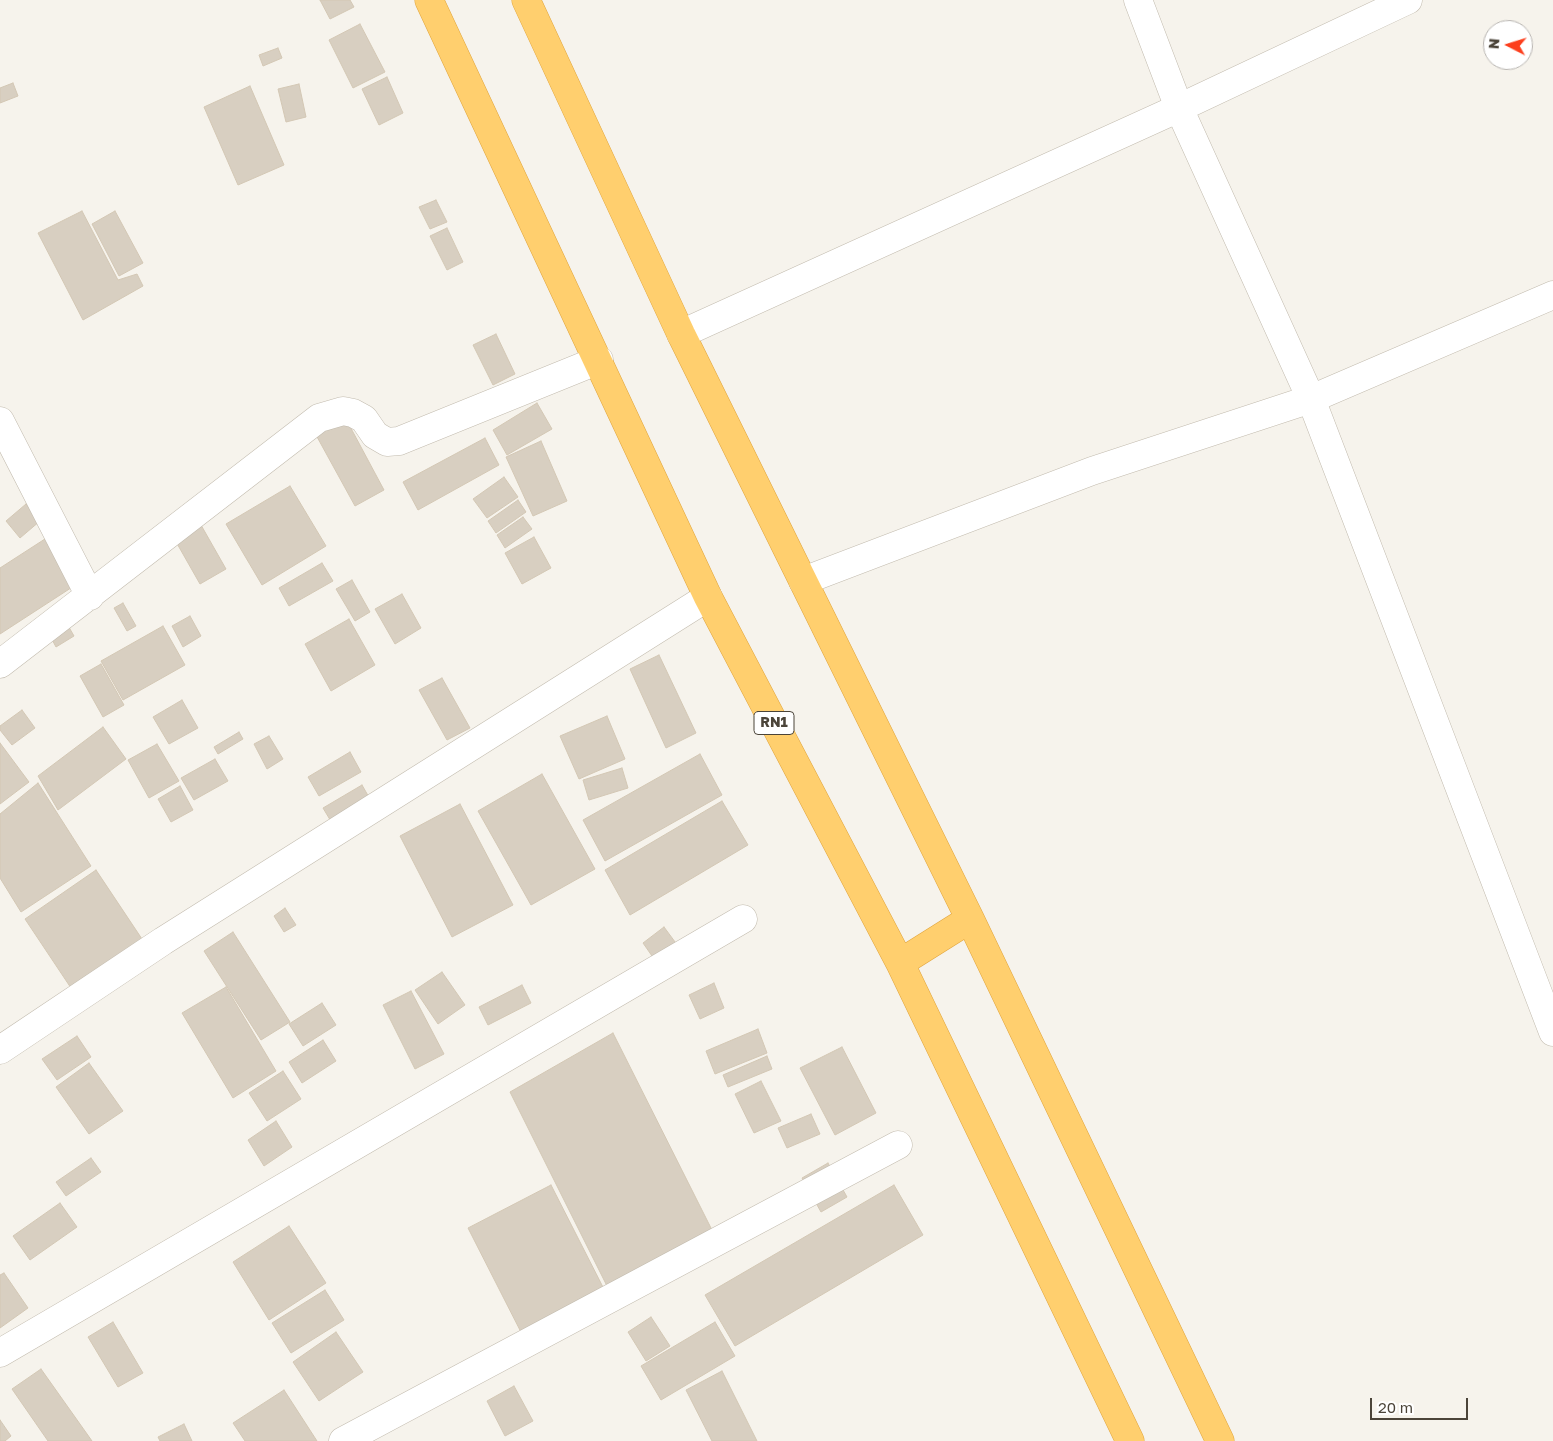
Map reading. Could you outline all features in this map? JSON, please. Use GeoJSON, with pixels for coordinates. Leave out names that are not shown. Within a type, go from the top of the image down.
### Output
{"type":"FeatureCollection","features":[{"type":"Feature","properties":{"kind":"highway","name":"RN1"},"geometry":{"type":"LineString","coordinates":[[429,0],[599,360],[708,597],[900,962],[1130,1441]]}},
{"type":"Feature","properties":{"kind":"highway"},"geometry":{"type":"LineString","coordinates":[[526,0],[681,334],[970,919],[1220,1441]]}},
{"type":"Feature","properties":{"kind":"highway"},"geometry":{"type":"LineString","coordinates":[[900,962],[970,919]]}},
{"type":"Feature","properties":{"kind":"street"},"geometry":{"type":"LineString","coordinates":[[1138,0],[1179,108],[1311,399],[1553,1032]]}},
{"type":"Feature","properties":{"kind":"street"},"geometry":{"type":"LineString","coordinates":[[681,334],[1179,108],[1408,0]]}},
{"type":"Feature","properties":{"kind":"street"},"geometry":{"type":"LineString","coordinates":[[803,581],[1092,471],[1311,399],[1553,295]]}},
{"type":"Feature","properties":{"kind":"street"},"geometry":{"type":"LineString","coordinates":[[0,664],[319,418],[343,411],[353,413],[364,418],[375,435],[388,442],[399,441],[599,360]]}},
{"type":"Feature","properties":{"kind":"street"},"geometry":{"type":"LineString","coordinates":[[0,421],[90,596]]}},
{"type":"Feature","properties":{"kind":"street"},"geometry":{"type":"LineString","coordinates":[[0,1050],[163,941],[708,597]]}},
{"type":"Feature","properties":{"kind":"street"},"geometry":{"type":"LineString","coordinates":[[0,1353],[744,919]]}},
{"type":"Feature","properties":{"kind":"street"},"geometry":{"type":"LineString","coordinates":[[342,1441],[898,1145]]}},
{"type":"Feature","properties":{"kind":"building"},"geometry":{"type":"Polygon","coordinates":[[[320,0],[350,0],[354,7],[330,19],[320,0]]]}},
{"type":"Feature","properties":{"kind":"building"},"geometry":{"type":"Polygon","coordinates":[[[360,24],[385,72],[353,88],[329,40],[360,24]]]}},
{"type":"Feature","properties":{"kind":"building"},"geometry":{"type":"Polygon","coordinates":[[[278,48],[282,58],[263,66],[259,55],[278,48]]]}},
{"type":"Feature","properties":{"kind":"building"},"geometry":{"type":"Polygon","coordinates":[[[387,77],[403,113],[379,125],[362,89],[387,77]]]}},
{"type":"Feature","properties":{"kind":"building"},"geometry":{"type":"Polygon","coordinates":[[[13,83],[18,96],[0,103],[0,88],[13,83]]]}},
{"type":"Feature","properties":{"kind":"building"},"geometry":{"type":"Polygon","coordinates":[[[299,84],[306,117],[286,122],[278,89],[299,84]]]}},
{"type":"Feature","properties":{"kind":"building"},"geometry":{"type":"Polygon","coordinates":[[[250,86],[284,165],[238,185],[204,107],[250,86]]]}},
{"type":"Feature","properties":{"kind":"building"},"geometry":{"type":"Polygon","coordinates":[[[436,200],[447,222],[430,229],[419,207],[436,200]]]}},
{"type":"Feature","properties":{"kind":"building"},"geometry":{"type":"Polygon","coordinates":[[[82,211],[118,280],[137,274],[143,286],[83,320],[38,233],[82,211]]]}},
{"type":"Feature","properties":{"kind":"building"},"geometry":{"type":"Polygon","coordinates":[[[115,211],[143,263],[119,276],[92,224],[115,211]]]}},
{"type":"Feature","properties":{"kind":"building"},"geometry":{"type":"Polygon","coordinates":[[[447,228],[463,262],[447,270],[430,236],[447,228]]]}},
{"type":"Feature","properties":{"kind":"building"},"geometry":{"type":"Polygon","coordinates":[[[496,334],[515,374],[493,385],[473,345],[496,334]]]}},
{"type":"Feature","properties":{"kind":"building"},"geometry":{"type":"Polygon","coordinates":[[[537,403],[552,429],[507,455],[493,430],[537,403]]]}},
{"type":"Feature","properties":{"kind":"building"},"geometry":{"type":"Polygon","coordinates":[[[346,419],[384,490],[355,506],[316,435],[346,419]]]}},
{"type":"Feature","properties":{"kind":"building"},"geometry":{"type":"Polygon","coordinates":[[[485,438],[499,465],[418,510],[403,482],[485,438]]]}},
{"type":"Feature","properties":{"kind":"building"},"geometry":{"type":"Polygon","coordinates":[[[541,441],[567,501],[533,516],[506,457],[541,441]]]}},
{"type":"Feature","properties":{"kind":"building"},"geometry":{"type":"Polygon","coordinates":[[[504,477],[518,497],[487,518],[473,499],[504,477]]]}},
{"type":"Feature","properties":{"kind":"building"},"geometry":{"type":"Polygon","coordinates":[[[290,486],[326,546],[262,585],[226,524],[290,486]]]}},
{"type":"Feature","properties":{"kind":"building"},"geometry":{"type":"Polygon","coordinates":[[[518,500],[526,512],[496,533],[488,521],[518,500]]]}},
{"type":"Feature","properties":{"kind":"building"},"geometry":{"type":"Polygon","coordinates":[[[26,504],[40,521],[20,538],[6,521],[26,504]]]}},
{"type":"Feature","properties":{"kind":"building"},"geometry":{"type":"Polygon","coordinates":[[[523,517],[532,529],[505,548],[497,535],[523,517]]]}},
{"type":"Feature","properties":{"kind":"building"},"geometry":{"type":"Polygon","coordinates":[[[201,525],[226,569],[200,584],[175,540],[201,525]]]}},
{"type":"Feature","properties":{"kind":"building"},"geometry":{"type":"Polygon","coordinates":[[[48,537],[77,584],[0,634],[0,568],[48,537]]]}},
{"type":"Feature","properties":{"kind":"building"},"geometry":{"type":"Polygon","coordinates":[[[534,537],[551,568],[522,584],[505,553],[534,537]]]}},
{"type":"Feature","properties":{"kind":"building"},"geometry":{"type":"Polygon","coordinates":[[[322,563],[333,581],[289,606],[279,588],[322,563]]]}},
{"type":"Feature","properties":{"kind":"building"},"geometry":{"type":"Polygon","coordinates":[[[352,580],[370,612],[355,621],[336,589],[352,580]]]}},
{"type":"Feature","properties":{"kind":"building"},"geometry":{"type":"Polygon","coordinates":[[[402,594],[421,628],[395,644],[375,609],[402,594]]]}},
{"type":"Feature","properties":{"kind":"building"},"geometry":{"type":"Polygon","coordinates":[[[123,603],[136,626],[127,631],[114,608],[123,603]]]}},
{"type":"Feature","properties":{"kind":"building"},"geometry":{"type":"Polygon","coordinates":[[[190,616],[201,636],[183,647],[172,626],[190,616]]]}},
{"type":"Feature","properties":{"kind":"building"},"geometry":{"type":"Polygon","coordinates":[[[349,619],[375,665],[331,691],[305,644],[349,619]]]}},
{"type":"Feature","properties":{"kind":"building"},"geometry":{"type":"Polygon","coordinates":[[[66,622],[74,636],[56,647],[48,632],[66,622]]]}},
{"type":"Feature","properties":{"kind":"building"},"geometry":{"type":"Polygon","coordinates":[[[163,626],[185,665],[123,700],[101,661],[163,626]]]}},
{"type":"Feature","properties":{"kind":"building"},"geometry":{"type":"Polygon","coordinates":[[[659,655],[696,733],[666,748],[630,669],[659,655]]]}},
{"type":"Feature","properties":{"kind":"building"},"geometry":{"type":"Polygon","coordinates":[[[101,664],[124,705],[103,717],[80,676],[101,664]]]}},
{"type":"Feature","properties":{"kind":"building"},"geometry":{"type":"Polygon","coordinates":[[[442,678],[470,728],[447,740],[419,690],[442,678]]]}},
{"type":"Feature","properties":{"kind":"building"},"geometry":{"type":"Polygon","coordinates":[[[182,700],[198,728],[169,744],[153,717],[182,700]]]}},
{"type":"Feature","properties":{"kind":"building"},"geometry":{"type":"Polygon","coordinates":[[[22,710],[35,728],[12,745],[0,730],[0,726],[22,710]]]}},
{"type":"Feature","properties":{"kind":"building"},"geometry":{"type":"Polygon","coordinates":[[[607,716],[625,759],[579,779],[560,736],[607,716]]]}},
{"type":"Feature","properties":{"kind":"building"},"geometry":{"type":"Polygon","coordinates":[[[103,727],[126,759],[58,810],[38,776],[103,727]]]}},
{"type":"Feature","properties":{"kind":"building"},"geometry":{"type":"Polygon","coordinates":[[[239,732],[243,739],[218,754],[214,747],[239,732]]]}},
{"type":"Feature","properties":{"kind":"building"},"geometry":{"type":"Polygon","coordinates":[[[269,736],[283,759],[267,769],[254,744],[269,736]]]}},
{"type":"Feature","properties":{"kind":"building"},"geometry":{"type":"Polygon","coordinates":[[[0,743],[29,782],[0,804],[0,743]]]}},
{"type":"Feature","properties":{"kind":"building"},"geometry":{"type":"Polygon","coordinates":[[[157,744],[179,781],[149,798],[128,760],[157,744]]]}},
{"type":"Feature","properties":{"kind":"building"},"geometry":{"type":"Polygon","coordinates":[[[350,752],[361,772],[319,796],[308,777],[350,752]]]}},
{"type":"Feature","properties":{"kind":"building"},"geometry":{"type":"Polygon","coordinates":[[[700,754],[722,795],[605,861],[583,820],[700,754]]]}},
{"type":"Feature","properties":{"kind":"building"},"geometry":{"type":"Polygon","coordinates":[[[215,759],[228,781],[194,800],[181,778],[215,759]]]}},
{"type":"Feature","properties":{"kind":"building"},"geometry":{"type":"Polygon","coordinates":[[[622,768],[628,788],[589,800],[583,780],[622,768]]]}},
{"type":"Feature","properties":{"kind":"building"},"geometry":{"type":"Polygon","coordinates":[[[542,774],[595,869],[531,905],[478,811],[542,774]]]}},
{"type":"Feature","properties":{"kind":"building"},"geometry":{"type":"Polygon","coordinates":[[[38,783],[91,866],[21,912],[0,878],[0,814],[38,783]]]}},
{"type":"Feature","properties":{"kind":"building"},"geometry":{"type":"Polygon","coordinates":[[[362,785],[374,806],[335,828],[323,808],[362,785]]]}},
{"type":"Feature","properties":{"kind":"building"},"geometry":{"type":"Polygon","coordinates":[[[180,786],[193,810],[171,822],[158,799],[180,786]]]}},
{"type":"Feature","properties":{"kind":"building"},"geometry":{"type":"Polygon","coordinates":[[[722,801],[748,845],[630,915],[605,870],[722,801]]]}},
{"type":"Feature","properties":{"kind":"building"},"geometry":{"type":"Polygon","coordinates":[[[460,804],[513,905],[452,937],[400,836],[460,804]]]}},
{"type":"Feature","properties":{"kind":"building"},"geometry":{"type":"Polygon","coordinates":[[[96,870],[146,945],[75,994],[25,919],[96,870]]]}},
{"type":"Feature","properties":{"kind":"building"},"geometry":{"type":"Polygon","coordinates":[[[285,908],[296,925],[284,932],[274,916],[285,908]]]}},
{"type":"Feature","properties":{"kind":"building"},"geometry":{"type":"Polygon","coordinates":[[[664,927],[681,950],[659,966],[643,943],[664,927]]]}},
{"type":"Feature","properties":{"kind":"building"},"geometry":{"type":"Polygon","coordinates":[[[233,932],[290,1022],[261,1040],[204,951],[233,932]]]}},
{"type":"Feature","properties":{"kind":"building"},"geometry":{"type":"Polygon","coordinates":[[[442,972],[465,1005],[438,1024],[415,990],[442,972]]]}},
{"type":"Feature","properties":{"kind":"building"},"geometry":{"type":"Polygon","coordinates":[[[714,983],[724,1008],[700,1019],[689,995],[714,983]]]}},
{"type":"Feature","properties":{"kind":"building"},"geometry":{"type":"Polygon","coordinates":[[[522,985],[531,1003],[488,1025],[479,1007],[522,985]]]}},
{"type":"Feature","properties":{"kind":"building"},"geometry":{"type":"Polygon","coordinates":[[[226,987],[276,1071],[233,1098],[182,1013],[226,987]]]}},
{"type":"Feature","properties":{"kind":"building"},"geometry":{"type":"Polygon","coordinates":[[[411,991],[444,1054],[415,1069],[383,1005],[411,991]]]}},
{"type":"Feature","properties":{"kind":"building"},"geometry":{"type":"Polygon","coordinates":[[[322,1003],[336,1025],[303,1046],[289,1024],[322,1003]]]}},
{"type":"Feature","properties":{"kind":"building"},"geometry":{"type":"Polygon","coordinates":[[[758,1029],[767,1053],[715,1074],[706,1051],[758,1029]]]}},
{"type":"Feature","properties":{"kind":"building"},"geometry":{"type":"Polygon","coordinates":[[[613,1033],[714,1234],[608,1288],[510,1092],[613,1033]]]}},
{"type":"Feature","properties":{"kind":"building"},"geometry":{"type":"Polygon","coordinates":[[[77,1036],[91,1057],[57,1080],[42,1059],[77,1036]]]}},
{"type":"Feature","properties":{"kind":"building"},"geometry":{"type":"Polygon","coordinates":[[[323,1040],[336,1061],[302,1083],[289,1062],[323,1040]]]}},
{"type":"Feature","properties":{"kind":"building"},"geometry":{"type":"Polygon","coordinates":[[[842,1047],[876,1113],[835,1135],[800,1068],[842,1047]]]}},
{"type":"Feature","properties":{"kind":"building"},"geometry":{"type":"Polygon","coordinates":[[[767,1056],[772,1069],[728,1087],[723,1075],[767,1056]]]}},
{"type":"Feature","properties":{"kind":"building"},"geometry":{"type":"Polygon","coordinates":[[[89,1063],[123,1111],[89,1134],[56,1087],[89,1063]]]}},
{"type":"Feature","properties":{"kind":"building"},"geometry":{"type":"Polygon","coordinates":[[[283,1071],[301,1099],[267,1121],[249,1093],[283,1071]]]}},
{"type":"Feature","properties":{"kind":"building"},"geometry":{"type":"Polygon","coordinates":[[[761,1081],[781,1121],[754,1133],[735,1094],[761,1081]]]}},
{"type":"Feature","properties":{"kind":"building"},"geometry":{"type":"Polygon","coordinates":[[[811,1114],[820,1134],[787,1148],[778,1128],[811,1114]]]}},
{"type":"Feature","properties":{"kind":"building"},"geometry":{"type":"Polygon","coordinates":[[[276,1121],[292,1147],[264,1166],[248,1140],[276,1121]]]}},
{"type":"Feature","properties":{"kind":"building"},"geometry":{"type":"Polygon","coordinates":[[[91,1158],[101,1172],[66,1196],[56,1182],[91,1158]]]}},
{"type":"Feature","properties":{"kind":"building"},"geometry":{"type":"Polygon","coordinates":[[[828,1163],[847,1197],[821,1212],[802,1178],[828,1163]]]}},
{"type":"Feature","properties":{"kind":"building"},"geometry":{"type":"Polygon","coordinates":[[[551,1185],[608,1297],[525,1340],[468,1228],[551,1185]]]}},
{"type":"Feature","properties":{"kind":"building"},"geometry":{"type":"Polygon","coordinates":[[[894,1185],[923,1235],[735,1346],[705,1295],[894,1185]]]}},
{"type":"Feature","properties":{"kind":"building"},"geometry":{"type":"Polygon","coordinates":[[[60,1203],[77,1227],[30,1260],[13,1236],[60,1203]]]}},
{"type":"Feature","properties":{"kind":"building"},"geometry":{"type":"Polygon","coordinates":[[[289,1226],[326,1283],[269,1320],[233,1262],[289,1226]]]}},
{"type":"Feature","properties":{"kind":"building"},"geometry":{"type":"Polygon","coordinates":[[[4,1273],[28,1308],[0,1328],[0,1275],[4,1273]]]}},
{"type":"Feature","properties":{"kind":"building"},"geometry":{"type":"Polygon","coordinates":[[[325,1290],[344,1320],[291,1353],[272,1323],[325,1290]]]}},
{"type":"Feature","properties":{"kind":"building"},"geometry":{"type":"Polygon","coordinates":[[[651,1317],[670,1346],[646,1361],[628,1332],[651,1317]]]}},
{"type":"Feature","properties":{"kind":"building"},"geometry":{"type":"Polygon","coordinates":[[[113,1322],[143,1373],[118,1387],[88,1337],[113,1322]]]}},
{"type":"Feature","properties":{"kind":"building"},"geometry":{"type":"Polygon","coordinates":[[[715,1322],[735,1356],[661,1400],[641,1366],[715,1322]]]}},
{"type":"Feature","properties":{"kind":"building"},"geometry":{"type":"Polygon","coordinates":[[[336,1332],[363,1372],[319,1401],[293,1362],[336,1332]]]}},
{"type":"Feature","properties":{"kind":"building"},"geometry":{"type":"Polygon","coordinates":[[[41,1369],[92,1441],[48,1441],[12,1389],[41,1369]]]}},
{"type":"Feature","properties":{"kind":"building"},"geometry":{"type":"Polygon","coordinates":[[[722,1371],[757,1441],[712,1441],[686,1390],[722,1371]]]}},
{"type":"Feature","properties":{"kind":"building"},"geometry":{"type":"Polygon","coordinates":[[[514,1386],[533,1421],[505,1436],[487,1401],[514,1386]]]}},
{"type":"Feature","properties":{"kind":"building"},"geometry":{"type":"Polygon","coordinates":[[[284,1390],[317,1441],[245,1441],[233,1423],[284,1390]]]}},
{"type":"Feature","properties":{"kind":"building"},"geometry":{"type":"Polygon","coordinates":[[[0,1420],[11,1436],[5,1441],[0,1441],[0,1420]]]}},
{"type":"Feature","properties":{"kind":"building"},"geometry":{"type":"Polygon","coordinates":[[[184,1424],[192,1441],[160,1441],[158,1437],[184,1424]]]}}]}
